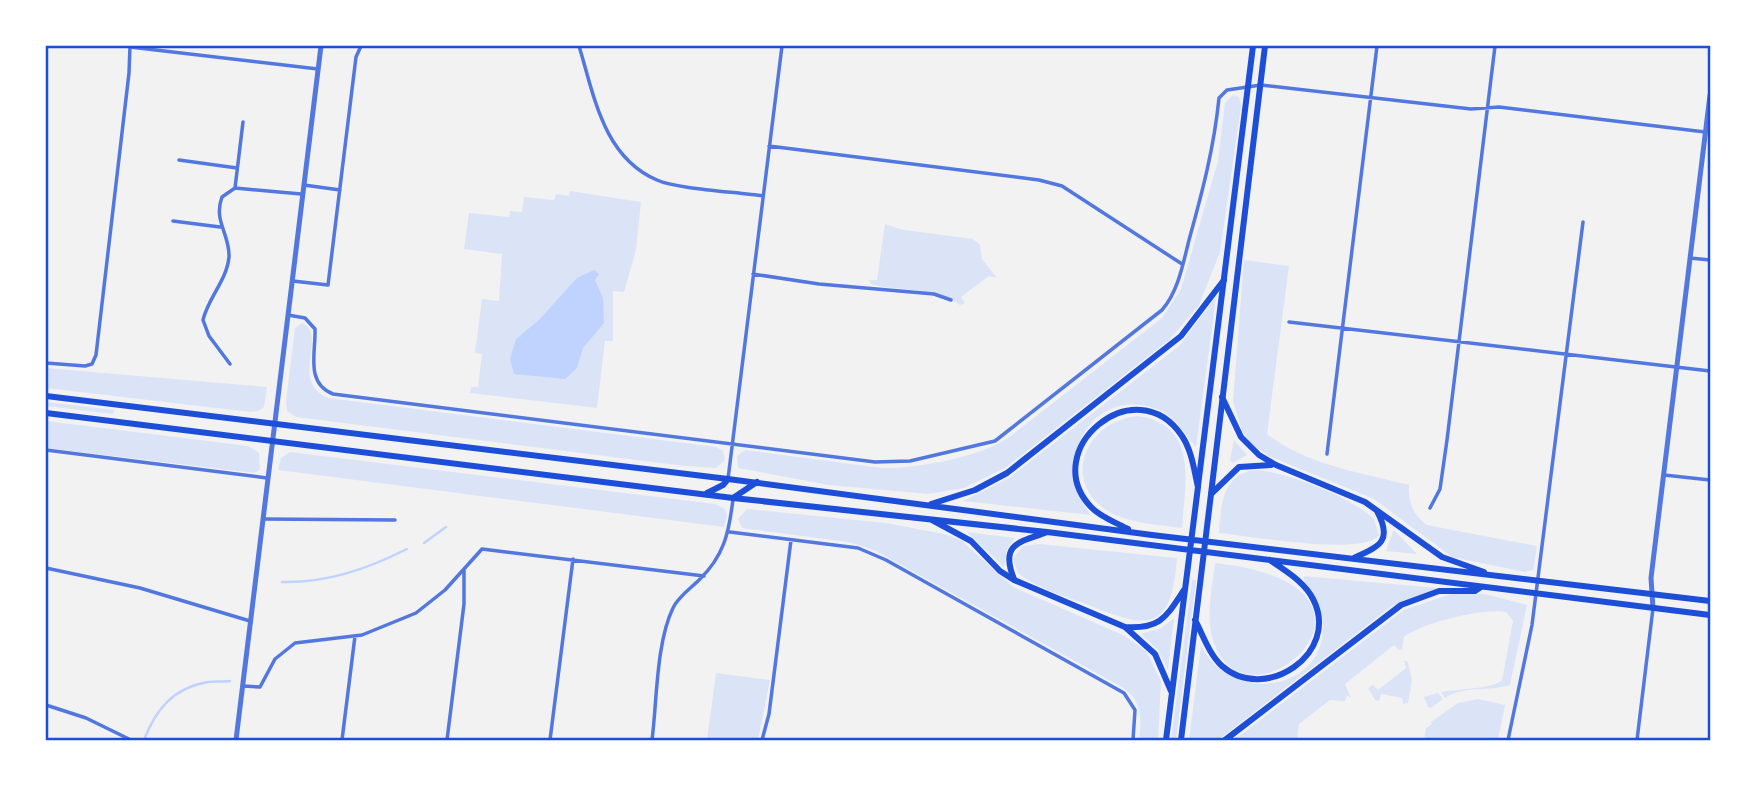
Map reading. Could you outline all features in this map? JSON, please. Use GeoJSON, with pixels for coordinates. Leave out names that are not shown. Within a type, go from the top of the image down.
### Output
{"type":"FeatureCollection","features":[{"type":"Feature","properties":{"kind":"main road"},"geometry":{"type":"LineString","coordinates":[[1166,740],[1252,46]]}},
{"type":"Feature","properties":{"kind":"main road"},"geometry":{"type":"LineString","coordinates":[[1181,740],[1265,46]]}},
{"type":"Feature","properties":{"kind":"main road"},"geometry":{"type":"LineString","coordinates":[[929,505],[975,490],[1015,467],[1181,336],[1224,280]]}},
{"type":"Feature","properties":{"kind":"main road"},"geometry":{"type":"LineString","coordinates":[[46,396],[757,482],[1152,535],[1710,601]]}},
{"type":"Feature","properties":{"kind":"main road"},"geometry":{"type":"LineString","coordinates":[[1222,397],[1246,444],[1276,465],[1347,494],[1376,510],[1442,558],[1474,566],[1486,573]]}},
{"type":"Feature","properties":{"kind":"main road"},"geometry":{"type":"LineString","coordinates":[[1133,532],[1093,509],[1085,499],[1077,478],[1077,460],[1083,442],[1102,421],[1129,410],[1148,412],[1163,418],[1176,429],[1186,443],[1198,487]]}},
{"type":"Feature","properties":{"kind":"main road"},"geometry":{"type":"LineString","coordinates":[[46,413],[733,498],[1150,544],[1710,615]]}},
{"type":"Feature","properties":{"kind":"main road"},"geometry":{"type":"LineString","coordinates":[[1211,494],[1239,467],[1276,465]]}},
{"type":"Feature","properties":{"kind":"main road"},"geometry":{"type":"LineString","coordinates":[[705,494],[723,485],[728,479]]}},
{"type":"Feature","properties":{"kind":"main road"},"geometry":{"type":"LineString","coordinates":[[733,498],[757,482]]}},
{"type":"Feature","properties":{"kind":"main road"},"geometry":{"type":"LineString","coordinates":[[1352,558],[1373,549],[1383,539],[1384,525],[1376,510]]}},
{"type":"Feature","properties":{"kind":"main road"},"geometry":{"type":"LineString","coordinates":[[928,518],[971,541],[995,566],[1014,580],[1125,627],[1155,654],[1172,693]]}},
{"type":"Feature","properties":{"kind":"main road"},"geometry":{"type":"LineString","coordinates":[[1014,580],[1008,565],[1011,550],[1019,542],[1047,532]]}},
{"type":"Feature","properties":{"kind":"main road"},"geometry":{"type":"LineString","coordinates":[[1195,620],[1214,657],[1236,675],[1271,679],[1299,664],[1316,638],[1317,609],[1300,582],[1268,559]]}},
{"type":"Feature","properties":{"kind":"main road"},"geometry":{"type":"LineString","coordinates":[[1225,740],[1401,605],[1439,591],[1475,591],[1481,586]]}},
{"type":"Feature","properties":{"kind":"main road"},"geometry":{"type":"LineString","coordinates":[[1125,627],[1148,627],[1161,621],[1185,588]]}},
{"type":"Feature","properties":{"kind":"street"},"geometry":{"type":"LineString","coordinates":[[46,363],[85,366],[92,363],[96,355],[130,46],[318,69]]}},
{"type":"Feature","properties":{"kind":"street"},"geometry":{"type":"LineString","coordinates":[[236,740],[321,46]]}},
{"type":"Feature","properties":{"kind":"street"},"geometry":{"type":"LineString","coordinates":[[293,281],[328,285],[356,57],[361,46]]}},
{"type":"Feature","properties":{"kind":"street"},"geometry":{"type":"LineString","coordinates":[[579,46],[605,129],[614,146],[628,159],[658,181],[763,196]]}},
{"type":"Feature","properties":{"kind":"street"},"geometry":{"type":"LineString","coordinates":[[728,479],[782,46]]}},
{"type":"Feature","properties":{"kind":"street"},"geometry":{"type":"LineString","coordinates":[[1328,454],[1377,46]]}},
{"type":"Feature","properties":{"kind":"street"},"geometry":{"type":"LineString","coordinates":[[1430,508],[1440,489],[1495,46]]}},
{"type":"Feature","properties":{"kind":"street"},"geometry":{"type":"LineString","coordinates":[[288,315],[305,318],[315,329],[314,376],[320,386],[332,394],[890,463],[960,451],[995,441],[1170,302],[1211,164],[1219,98],[1227,90],[1261,85],[1487,109],[1499,107],[1706,132]]}},
{"type":"Feature","properties":{"kind":"street"},"geometry":{"type":"LineString","coordinates":[[1637,740],[1653,608],[1651,593],[1664,474],[1690,258],[1707,144],[1710,95]]}},
{"type":"Feature","properties":{"kind":"street"},"geometry":{"type":"LineString","coordinates":[[235,188],[243,122]]}},
{"type":"Feature","properties":{"kind":"street"},"geometry":{"type":"LineString","coordinates":[[769,146],[1055,184],[1183,264]]}},
{"type":"Feature","properties":{"kind":"street"},"geometry":{"type":"LineString","coordinates":[[179,160],[237,168]]}},
{"type":"Feature","properties":{"kind":"street"},"geometry":{"type":"LineString","coordinates":[[302,185],[340,190]]}},
{"type":"Feature","properties":{"kind":"street"},"geometry":{"type":"LineString","coordinates":[[230,364],[209,336],[203,320],[229,260],[229,248],[220,227],[218,207],[222,197],[235,188],[301,194]]}},
{"type":"Feature","properties":{"kind":"street"},"geometry":{"type":"LineString","coordinates":[[173,221],[220,227]]}},
{"type":"Feature","properties":{"kind":"street"},"geometry":{"type":"LineString","coordinates":[[1507,740],[1536,594],[1583,222]]}},
{"type":"Feature","properties":{"kind":"street"},"geometry":{"type":"LineString","coordinates":[[1690,258],[1710,260]]}},
{"type":"Feature","properties":{"kind":"street"},"geometry":{"type":"LineString","coordinates":[[753,274],[819,284],[934,294],[951,300]]}},
{"type":"Feature","properties":{"kind":"street"},"geometry":{"type":"LineString","coordinates":[[1289,322],[1565,357],[1710,372]]}},
{"type":"Feature","properties":{"kind":"street"},"geometry":{"type":"LineString","coordinates":[[46,450],[267,478]]}},
{"type":"Feature","properties":{"kind":"street"},"geometry":{"type":"LineString","coordinates":[[1664,474],[1710,480]]}},
{"type":"Feature","properties":{"kind":"street"},"geometry":{"type":"LineString","coordinates":[[652,740],[665,638],[671,612],[716,562],[730,532],[733,498]]}},
{"type":"Feature","properties":{"kind":"street"},"geometry":{"type":"LineString","coordinates":[[263,519],[395,520]]}},
{"type":"Feature","properties":{"kind":"street"},"geometry":{"type":"LineString","coordinates":[[730,532],[865,550],[1130,699],[1135,712],[1133,740]]}},
{"type":"Feature","properties":{"kind":"street"},"geometry":{"type":"LineString","coordinates":[[762,740],[771,700],[791,540]]}},
{"type":"Feature","properties":{"kind":"street"},"geometry":{"type":"LineString","coordinates":[[243,686],[260,687],[275,659],[295,643],[355,636],[378,630],[416,612],[444,590],[477,552],[485,549],[704,576]]}},
{"type":"Feature","properties":{"kind":"street"},"geometry":{"type":"LineString","coordinates":[[550,740],[573,559]]}},
{"type":"Feature","properties":{"kind":"street"},"geometry":{"type":"LineString","coordinates":[[46,568],[140,588],[250,621]]}},
{"type":"Feature","properties":{"kind":"street"},"geometry":{"type":"LineString","coordinates":[[447,740],[464,604],[464,568]]}},
{"type":"Feature","properties":{"kind":"street"},"geometry":{"type":"LineString","coordinates":[[342,740],[355,636]]}},
{"type":"Feature","properties":{"kind":"street"},"geometry":{"type":"LineString","coordinates":[[46,705],[86,718],[131,740]]}},
{"type":"Feature","properties":{"kind":"shaded area"},"geometry":{"type":"Polygon","coordinates":[[[1233,95],[1239,97],[1241,106],[1220,252],[1199,305],[1169,340],[1005,468],[964,488],[928,494],[829,485],[738,468],[737,456],[745,450],[881,468],[911,466],[947,461],[981,451],[1008,438],[1162,318],[1181,289],[1218,161],[1225,103],[1233,95]]]}},
{"type":"Feature","properties":{"kind":"shaded area"},"geometry":{"type":"Polygon","coordinates":[[[570,191],[641,202],[636,250],[624,292],[613,291],[613,341],[605,341],[597,408],[470,393],[471,387],[478,387],[482,354],[475,353],[482,299],[499,301],[502,254],[464,249],[469,213],[509,217],[510,211],[522,212],[524,197],[554,200],[556,194],[569,196],[570,191]]]}},
{"type":"Feature","properties":{"kind":"shaded area"},"geometry":{"type":"Polygon","coordinates":[[[885,224],[904,230],[973,239],[980,245],[982,259],[997,278],[989,276],[961,297],[965,303],[960,305],[928,292],[871,284],[869,280],[877,280],[885,224]]]}},
{"type":"Feature","properties":{"kind":"shaded area"},"geometry":{"type":"Polygon","coordinates":[[[1244,260],[1289,266],[1267,434],[1282,445],[1317,461],[1409,485],[1412,508],[1427,525],[1537,546],[1533,570],[1525,572],[1452,557],[1374,499],[1271,457],[1251,444],[1242,431],[1233,401],[1244,260]]]}},
{"type":"Feature","properties":{"kind":"shaded area"},"geometry":{"type":"Polygon","coordinates":[[[1216,297],[1196,447],[1166,413],[1136,405],[1115,407],[1098,417],[1084,432],[1076,451],[1074,472],[1079,494],[1091,515],[963,501],[1009,478],[1179,346],[1216,297]]]}},
{"type":"Feature","properties":{"kind":"shaded area"},"geometry":{"type":"Polygon","coordinates":[[[302,323],[309,329],[312,337],[309,370],[311,380],[317,390],[328,398],[716,447],[723,451],[725,460],[716,468],[684,466],[296,417],[287,411],[286,401],[295,328],[302,323]]]}},
{"type":"Feature","properties":{"kind":"shaded area"},"geometry":{"type":"Polygon","coordinates":[[[46,368],[267,387],[264,407],[250,412],[46,388],[46,368]]]}},
{"type":"Feature","properties":{"kind":"shaded area"},"geometry":{"type":"Polygon","coordinates":[[[46,402],[114,410],[113,414],[46,406],[46,402]]]}},
{"type":"Feature","properties":{"kind":"shaded area"},"geometry":{"type":"Polygon","coordinates":[[[1138,416],[1158,422],[1171,431],[1180,444],[1185,475],[1182,528],[1144,523],[1116,515],[1093,498],[1085,484],[1083,469],[1093,440],[1105,428],[1120,420],[1138,416]]]}},
{"type":"Feature","properties":{"kind":"shaded area"},"geometry":{"type":"Polygon","coordinates":[[[46,421],[248,446],[259,453],[260,470],[254,473],[46,448],[46,421]]]}},
{"type":"Feature","properties":{"kind":"shaded area"},"geometry":{"type":"Polygon","coordinates":[[[1234,440],[1247,455],[1233,463],[1230,461],[1234,440]]]}},
{"type":"Feature","properties":{"kind":"shaded area"},"geometry":{"type":"Polygon","coordinates":[[[290,452],[715,504],[725,509],[727,516],[724,527],[278,470],[281,458],[290,452]]]}},
{"type":"Feature","properties":{"kind":"shaded area"},"geometry":{"type":"Polygon","coordinates":[[[1257,470],[1302,481],[1351,502],[1374,519],[1379,536],[1367,542],[1327,545],[1219,533],[1223,501],[1230,484],[1245,472],[1257,470]]]}},
{"type":"Feature","properties":{"kind":"shaded area"},"geometry":{"type":"Polygon","coordinates":[[[747,509],[886,523],[961,540],[1013,587],[1125,636],[1146,651],[1161,681],[1158,740],[1139,740],[1139,709],[1133,697],[1120,686],[874,550],[848,542],[742,528],[738,519],[747,509]]]}},
{"type":"Feature","properties":{"kind":"shaded area"},"geometry":{"type":"Polygon","coordinates":[[[1395,531],[1417,554],[1386,551],[1395,531]]]}},
{"type":"Feature","properties":{"kind":"shaded area"},"geometry":{"type":"Polygon","coordinates":[[[967,532],[1015,538],[1007,549],[1004,567],[967,532]]]}},
{"type":"Feature","properties":{"kind":"shaded area"},"geometry":{"type":"Polygon","coordinates":[[[1039,544],[1177,558],[1174,584],[1168,602],[1161,614],[1151,620],[1138,620],[1104,611],[1041,587],[1018,573],[1013,559],[1023,546],[1039,544]]]}},
{"type":"Feature","properties":{"kind":"shaded area"},"geometry":{"type":"Polygon","coordinates":[[[1215,563],[1276,577],[1307,598],[1315,624],[1305,648],[1284,666],[1258,675],[1233,668],[1214,643],[1210,614],[1215,563]]]}},
{"type":"Feature","properties":{"kind":"shaded area"},"geometry":{"type":"Polygon","coordinates":[[[1303,576],[1437,588],[1392,606],[1218,740],[1189,740],[1201,645],[1214,664],[1232,677],[1253,683],[1274,683],[1293,677],[1309,665],[1320,647],[1323,624],[1318,603],[1303,576]]]}},
{"type":"Feature","properties":{"kind":"shaded area"},"geometry":{"type":"Polygon","coordinates":[[[1192,580],[1196,580],[1176,740],[1171,740],[1192,580]]]}},
{"type":"Feature","properties":{"kind":"shaded area"},"geometry":{"type":"Polygon","coordinates":[[[1451,594],[1485,594],[1527,605],[1510,685],[1461,691],[1445,698],[1441,692],[1483,687],[1502,680],[1513,621],[1506,612],[1469,614],[1439,621],[1404,637],[1402,649],[1399,650],[1394,645],[1345,684],[1351,698],[1347,695],[1345,701],[1330,700],[1299,724],[1297,740],[1234,740],[1404,610],[1451,594]]]}},
{"type":"Feature","properties":{"kind":"shaded area"},"geometry":{"type":"Polygon","coordinates":[[[1174,618],[1168,670],[1158,650],[1141,634],[1161,628],[1174,618]]]}},
{"type":"Feature","properties":{"kind":"shaded area"},"geometry":{"type":"Polygon","coordinates":[[[1404,660],[1408,662],[1412,680],[1408,703],[1403,704],[1402,698],[1381,694],[1379,701],[1375,700],[1368,688],[1373,685],[1378,690],[1406,668],[1404,660]]]}},
{"type":"Feature","properties":{"kind":"shaded area"},"geometry":{"type":"Polygon","coordinates":[[[716,673],[770,680],[758,740],[707,740],[716,673]]]}},
{"type":"Feature","properties":{"kind":"shaded area"},"geometry":{"type":"Polygon","coordinates":[[[1438,693],[1443,699],[1431,708],[1428,707],[1424,697],[1438,693]]]}},
{"type":"Feature","properties":{"kind":"shaded area"},"geometry":{"type":"Polygon","coordinates":[[[1478,699],[1505,705],[1498,740],[1424,740],[1426,728],[1431,722],[1458,703],[1478,699]]]}},
{"type":"Feature","properties":{"kind":"water"},"geometry":{"type":"Polygon","coordinates":[[[594,270],[599,274],[595,280],[603,298],[604,323],[583,348],[577,368],[565,379],[514,374],[510,359],[516,339],[539,320],[577,278],[594,270]]]}},
{"type":"Feature","properties":{"kind":"waterway"},"geometry":{"type":"LineString","coordinates":[[424,543],[446,527]]}},
{"type":"Feature","properties":{"kind":"waterway"},"geometry":{"type":"LineString","coordinates":[[282,582],[331,577],[377,563],[407,549]]}},
{"type":"Feature","properties":{"kind":"waterway"},"geometry":{"type":"LineString","coordinates":[[144,740],[160,710],[176,695],[196,685],[230,681]]}}]}
